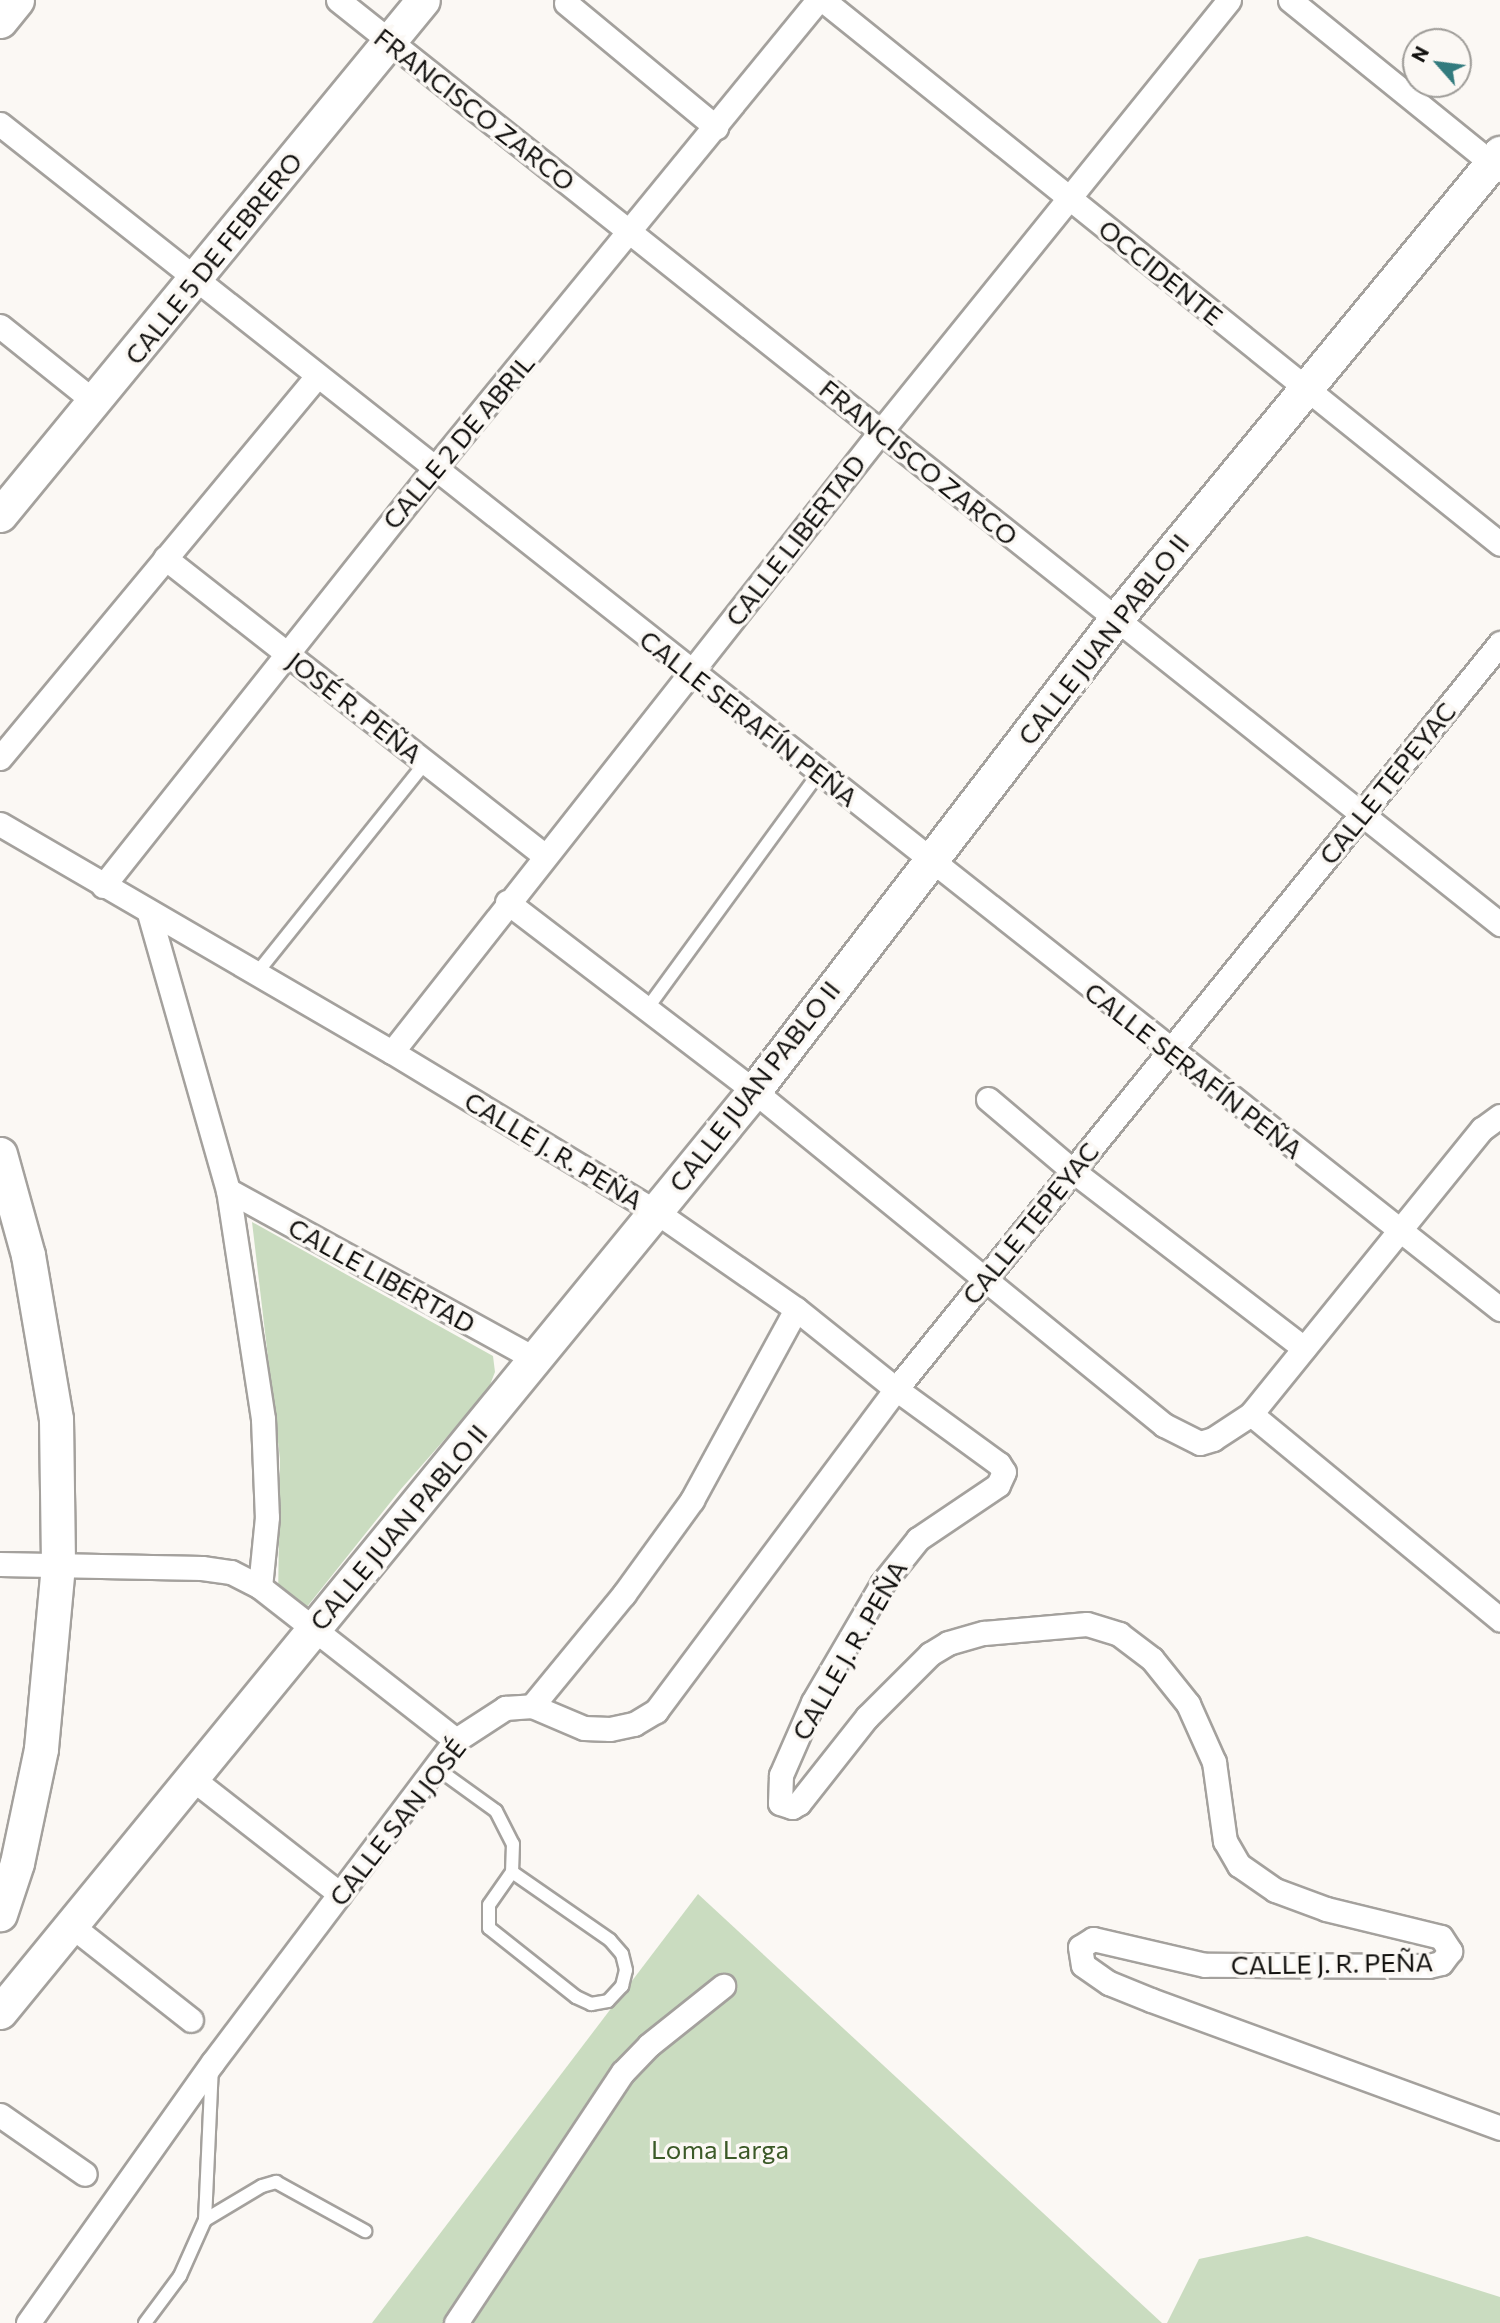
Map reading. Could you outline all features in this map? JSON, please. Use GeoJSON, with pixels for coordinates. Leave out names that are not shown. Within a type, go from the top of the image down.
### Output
{"type":"FeatureCollection","features":[{"type":"Feature","properties":{"kind":"street"},"geometry":{"type":"LineString","coordinates":[[0,21],[17,0]]}},
{"type":"Feature","properties":{"kind":"street","name":"FRANCISCO ZARCO"},"geometry":{"type":"LineString","coordinates":[[338,0],[1500,924]]}},
{"type":"Feature","properties":{"kind":"street","name":"CALLE 5 DE FEBRERO"},"geometry":{"type":"LineString","coordinates":[[0,515],[196,280],[423,0]]}},
{"type":"Feature","properties":{"kind":"street","name":"CALLE 2 DE ABRIL"},"geometry":{"type":"LineString","coordinates":[[103,886],[434,469],[821,0]]}},
{"type":"Feature","properties":{"kind":"street","name":"OCCIDENTE"},"geometry":{"type":"LineString","coordinates":[[821,0],[1500,544]]}},
{"type":"Feature","properties":{"kind":"street","name":"CALLE LIBERTAD"},"geometry":{"type":"LineString","coordinates":[[392,1052],[544,855],[1228,0]]}},
{"type":"Feature","properties":{"kind":"street"},"geometry":{"type":"LineString","coordinates":[[1290,0],[1497,162]]}},
{"type":"Feature","properties":{"kind":"street"},"geometry":{"type":"LineString","coordinates":[[566,3],[716,127]]}},
{"type":"Feature","properties":{"kind":"street","name":"CALLE SERAFÍN PEÑA"},"geometry":{"type":"LineString","coordinates":[[0,124],[1169,1051],[1500,1310]]}},
{"type":"Feature","properties":{"kind":"street","name":"CALLE JUAN PABLO II"},"geometry":{"type":"LineString","coordinates":[[0,2012],[194,1780],[754,1091],[1116,619],[1497,162]]}},
{"type":"Feature","properties":{"kind":"street"},"geometry":{"type":"LineString","coordinates":[[0,326],[94,402]]}},
{"type":"Feature","properties":{"kind":"street"},"geometry":{"type":"LineString","coordinates":[[0,758],[317,376]]}},
{"type":"Feature","properties":{"kind":"street","name":"JOSÉ R. PEÑA"},"geometry":{"type":"LineString","coordinates":[[165,558],[544,855]]}},
{"type":"Feature","properties":{"kind":"street","name":"CALLE TEPEYAC"},"geometry":{"type":"LineString","coordinates":[[532,1706],[584,1728],[610,1729],[634,1724],[656,1711],[895,1389],[1500,643]]}},
{"type":"Feature","properties":{"kind":"street","name":"CALLE J. R. PEÑA"},"geometry":{"type":"LineString","coordinates":[[0,824],[392,1052],[654,1211],[796,1309],[895,1389],[988,1454],[1004,1472],[989,1494],[918,1539],[882,1584],[813,1702],[781,1775],[776,1796],[780,1803],[792,1807],[799,1803],[867,1717],[930,1654],[948,1643],[984,1633],[1087,1624],[1119,1634],[1152,1659],[1188,1704],[1214,1762],[1225,1841],[1239,1865],[1275,1890],[1326,1909],[1441,1937],[1450,1951],[1441,1963],[1428,1966],[1205,1965],[1093,1939],[1080,1947],[1083,1965],[1109,1983],[1150,2000],[1500,2128]]}},
{"type":"Feature","properties":{"kind":"street"},"geometry":{"type":"LineString","coordinates":[[507,902],[754,1091],[1164,1425],[1200,1443],[1213,1440],[1251,1414],[1482,1129],[1500,1116]]}},
{"type":"Feature","properties":{"kind":"street"},"geometry":{"type":"LineString","coordinates":[[149,913],[228,1190],[263,1419],[267,1517],[260,1587]]}},
{"type":"Feature","properties":{"kind":"street"},"geometry":{"type":"LineString","coordinates":[[988,1099],[1073,1171],[1304,1348]]}},
{"type":"Feature","properties":{"kind":"street"},"geometry":{"type":"LineString","coordinates":[[0,1154],[28,1255],[55,1419],[58,1565],[41,1749],[17,1863],[0,1914]]}},
{"type":"Feature","properties":{"kind":"street","name":"CALLE LIBERTAD"},"geometry":{"type":"LineString","coordinates":[[228,1190],[537,1360]]}},
{"type":"Feature","properties":{"kind":"street"},"geometry":{"type":"LineString","coordinates":[[532,1706],[624,1594],[692,1500],[796,1309]]}},
{"type":"Feature","properties":{"kind":"street"},"geometry":{"type":"LineString","coordinates":[[1251,1414],[1500,1619]]}},
{"type":"Feature","properties":{"kind":"street"},"geometry":{"type":"LineString","coordinates":[[0,1564],[202,1568],[231,1573],[260,1587],[456,1740]]}},
{"type":"Feature","properties":{"kind":"street","name":"CALLE SAN JOSÉ"},"geometry":{"type":"LineString","coordinates":[[28,2323],[213,2062],[456,1740],[505,1708],[532,1706]]}},
{"type":"Feature","properties":{"kind":"street"},"geometry":{"type":"LineString","coordinates":[[194,1780],[340,1894]]}},
{"type":"Feature","properties":{"kind":"street"},"geometry":{"type":"LineString","coordinates":[[73,1927],[191,2020]]}},
{"type":"Feature","properties":{"kind":"street"},"geometry":{"type":"LineString","coordinates":[[456,2323],[623,2073],[649,2045],[723,1986]]}},
{"type":"Feature","properties":{"kind":"street"},"geometry":{"type":"LineString","coordinates":[[0,2115],[85,2174]]}},
{"type":"Feature","properties":{"kind":"lane"},"geometry":{"type":"LineString","coordinates":[[256,974],[426,762]]}},
{"type":"Feature","properties":{"kind":"lane"},"geometry":{"type":"LineString","coordinates":[[646,1010],[819,773]]}},
{"type":"Feature","properties":{"kind":"lane"},"geometry":{"type":"LineString","coordinates":[[435,1767],[496,1811],[513,1844],[512,1872],[489,1905],[489,1928],[576,1997],[591,2004],[608,2001],[622,1986],[626,1970],[622,1954],[610,1940],[512,1872]]}},
{"type":"Feature","properties":{"kind":"lane"},"geometry":{"type":"LineString","coordinates":[[145,2323],[180,2276],[205,2220],[213,2062]]}},
{"type":"Feature","properties":{"kind":"lane"},"geometry":{"type":"LineString","coordinates":[[205,2220],[276,2182],[365,2231]]}},
{"type":"Feature","properties":{"kind":"green space"},"geometry":{"type":"Polygon","coordinates":[[[252,1222],[493,1356],[495,1372],[488,1390],[401,1489],[302,1613],[278,1602],[280,1459],[252,1222]]]}},
{"type":"Feature","properties":{"kind":"green space","name":"Loma Larga"},"geometry":{"type":"Polygon","coordinates":[[[698,1894],[1162,2323],[372,2323],[698,1894]]]}},
{"type":"Feature","properties":{"kind":"green space"},"geometry":{"type":"Polygon","coordinates":[[[1307,2236],[1500,2297],[1500,2323],[1167,2323],[1199,2259],[1307,2236]]]}}]}
